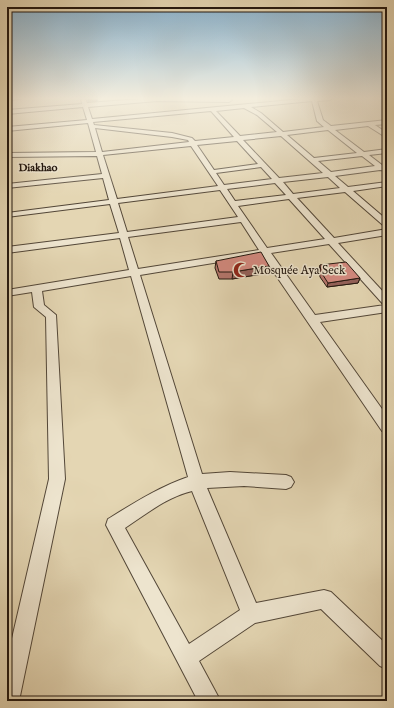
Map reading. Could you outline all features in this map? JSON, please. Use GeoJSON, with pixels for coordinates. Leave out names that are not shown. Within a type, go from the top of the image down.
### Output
{"type":"FeatureCollection","features":[{"type":"Feature","properties":{"kind":"street"},"geometry":{"type":"LineString","coordinates":[[92,131],[197,483],[251,614]]}},
{"type":"Feature","properties":{"kind":"street"},"geometry":{"type":"LineString","coordinates":[[145,131],[190,139],[265,252],[387,427]]}},
{"type":"Feature","properties":{"kind":"street"},"geometry":{"type":"LineString","coordinates":[[233,131],[387,302]]}},
{"type":"Feature","properties":{"kind":"street"},"geometry":{"type":"LineString","coordinates":[[279,131],[387,224]]}},
{"type":"Feature","properties":{"kind":"street"},"geometry":{"type":"LineString","coordinates":[[7,155],[99,154],[305,131]]}},
{"type":"Feature","properties":{"kind":"street"},"geometry":{"type":"LineString","coordinates":[[333,131],[385,169]]}},
{"type":"Feature","properties":{"kind":"street"},"geometry":{"type":"LineString","coordinates":[[312,160],[387,151]]}},
{"type":"Feature","properties":{"kind":"street"},"geometry":{"type":"LineString","coordinates":[[211,172],[263,165]]}},
{"type":"Feature","properties":{"kind":"street"},"geometry":{"type":"LineString","coordinates":[[7,215],[329,174],[385,169]]}},
{"type":"Feature","properties":{"kind":"street"},"geometry":{"type":"LineString","coordinates":[[7,186],[106,176]]}},
{"type":"Feature","properties":{"kind":"street"},"geometry":{"type":"LineString","coordinates":[[233,204],[387,184]]}},
{"type":"Feature","properties":{"kind":"street"},"geometry":{"type":"LineString","coordinates":[[7,250],[243,219]]}},
{"type":"Feature","properties":{"kind":"street"},"geometry":{"type":"LineString","coordinates":[[7,293],[387,232]]}},
{"type":"Feature","properties":{"kind":"street"},"geometry":{"type":"LineString","coordinates":[[8,701],[57,479],[50,315],[39,307],[37,288]]}},
{"type":"Feature","properties":{"kind":"street"},"geometry":{"type":"LineString","coordinates":[[313,319],[387,308]]}},
{"type":"Feature","properties":{"kind":"street"},"geometry":{"type":"LineString","coordinates":[[209,701],[114,524],[174,490],[197,483],[239,478],[286,482]]}},
{"type":"Feature","properties":{"kind":"street"},"geometry":{"type":"LineString","coordinates":[[186,658],[251,614],[324,599],[387,659]]}},
{"type":"Feature","properties":{"kind":"building"},"geometry":{"type":"Polygon","coordinates":[[[261,252],[269,266],[233,272],[219,272],[216,261],[261,252]]]}},
{"type":"Feature","properties":{"kind":"building"},"geometry":{"type":"Polygon","coordinates":[[[346,262],[360,278],[328,283],[321,272],[320,265],[346,262]]]}},
{"type":"Feature","properties":{"kind":"place","name":"Mosquée Aya Seck"},"geometry":{"type":"Point","coordinates":[241,270]}},
{"type":"Feature","properties":{"kind":"district","name":"Diakhao"},"geometry":{"type":"Point","coordinates":[38,167]}}]}
